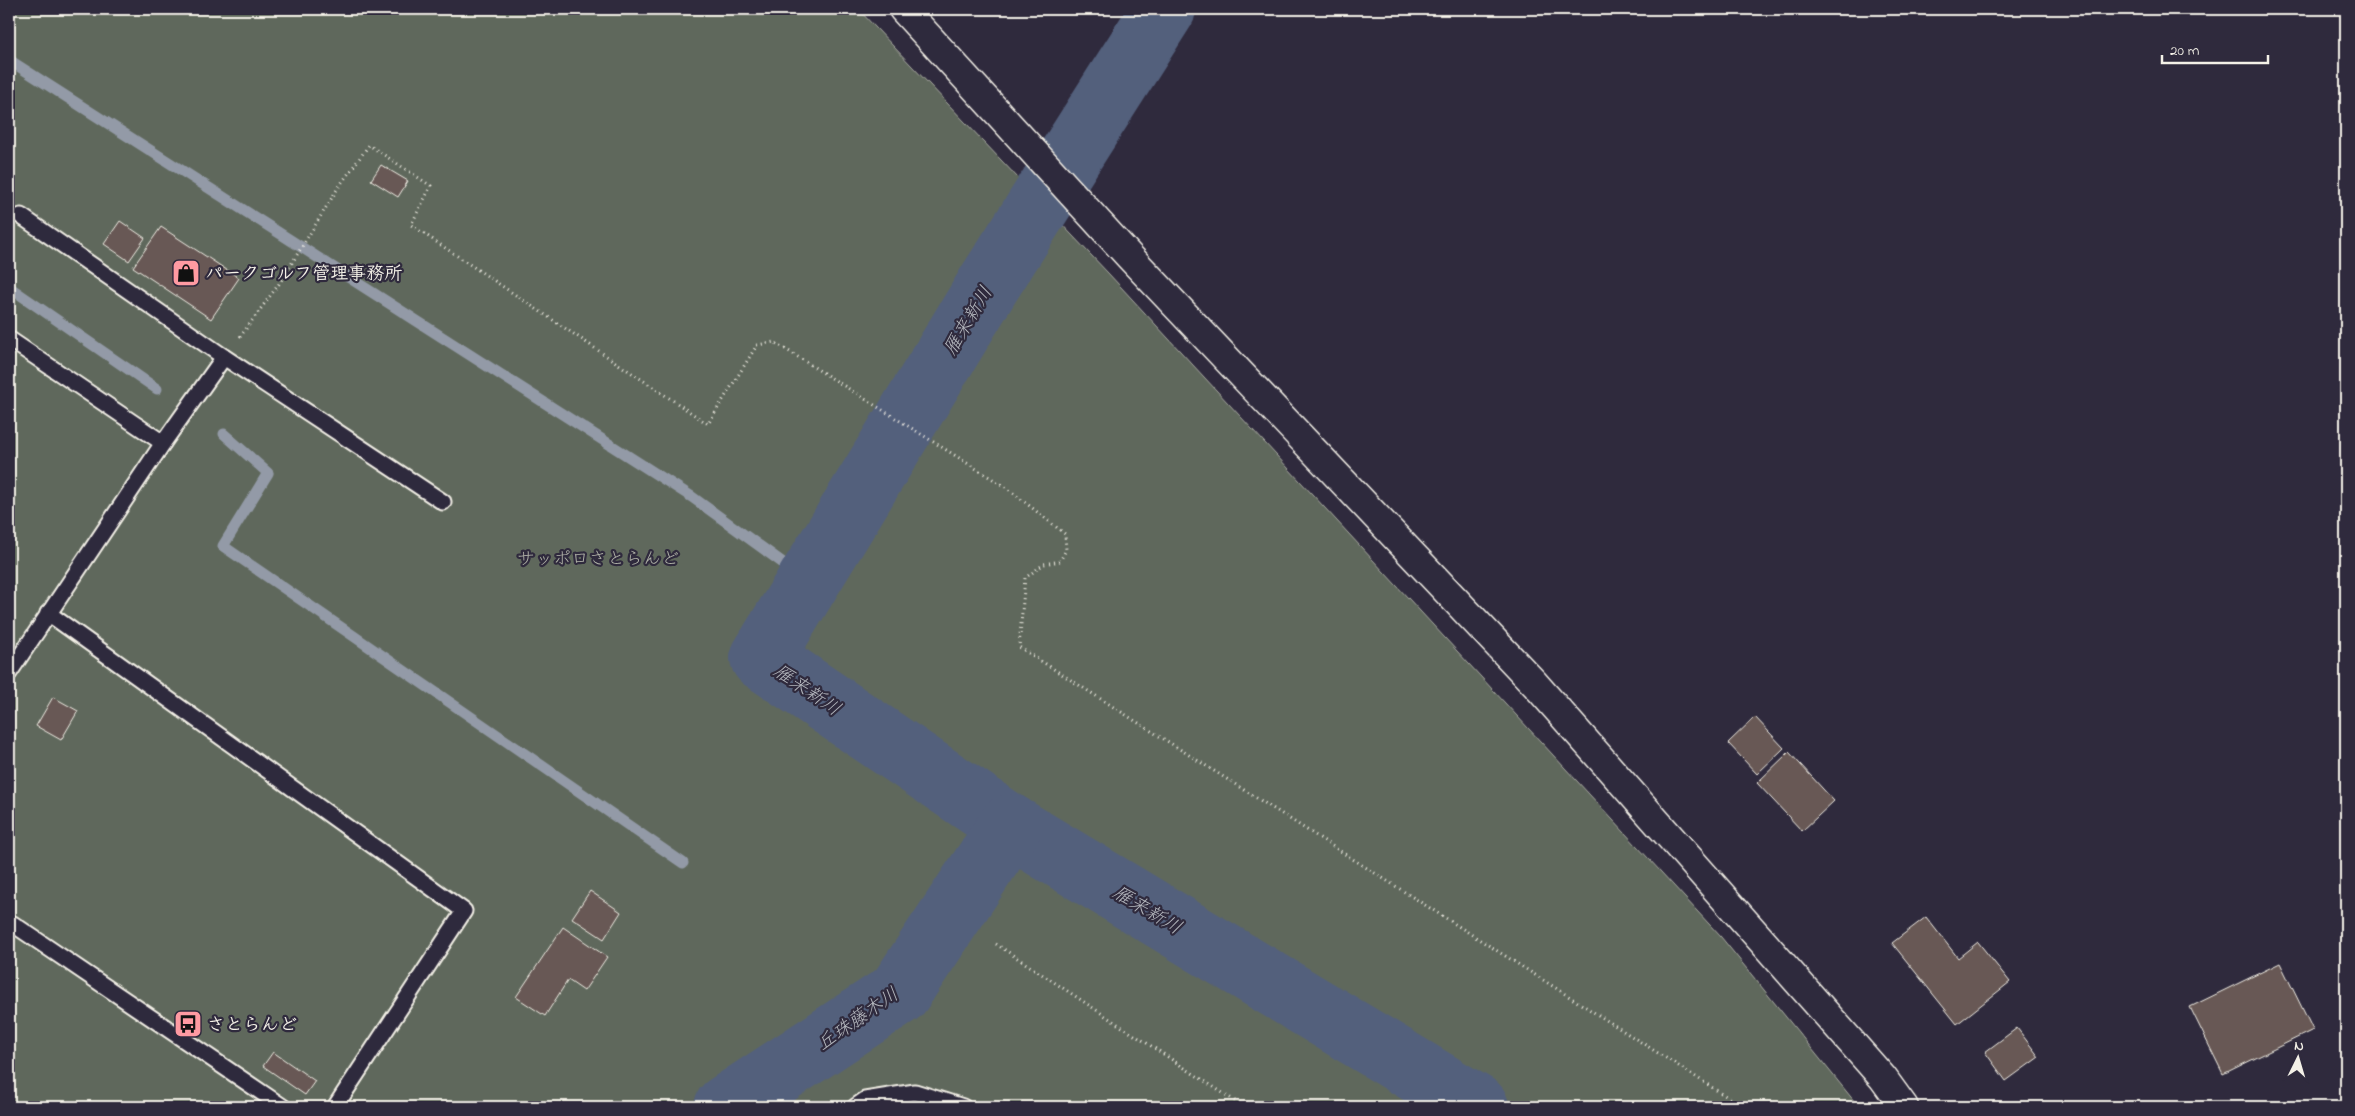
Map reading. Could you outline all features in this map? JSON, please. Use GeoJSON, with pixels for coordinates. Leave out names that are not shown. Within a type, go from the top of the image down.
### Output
{"type":"FeatureCollection","features":[{"type":"Feature","properties":{"kind":"street"},"geometry":{"type":"LineString","coordinates":[[903,9],[1129,256],[1536,684],[1883,1078],[1904,1107]]}},
{"type":"Feature","properties":{"kind":"lane"},"geometry":{"type":"LineString","coordinates":[[21,216],[224,357],[444,502]]}},
{"type":"Feature","properties":{"kind":"lane"},"geometry":{"type":"LineString","coordinates":[[9,339],[163,443]]}},
{"type":"Feature","properties":{"kind":"lane"},"geometry":{"type":"LineString","coordinates":[[9,674],[163,443],[224,357]]}},
{"type":"Feature","properties":{"kind":"lane"},"geometry":{"type":"LineString","coordinates":[[48,614],[464,911],[336,1107]]}},
{"type":"Feature","properties":{"kind":"lane"},"geometry":{"type":"LineString","coordinates":[[9,923],[283,1107]]}},
{"type":"Feature","properties":{"kind":"lane"},"geometry":{"type":"LineString","coordinates":[[855,1107],[865,1100],[915,1092],[964,1107]]}},
{"type":"Feature","properties":{"kind":"path"},"geometry":{"type":"LineString","coordinates":[[224,357],[279,284],[338,188],[369,144],[431,186],[411,225],[708,424],[757,345],[774,342],[1007,488],[1065,534],[1066,550],[1060,561],[1044,564],[1025,578],[1019,647],[1743,1107]]}},
{"type":"Feature","properties":{"kind":"path"},"geometry":{"type":"LineString","coordinates":[[996,944],[1244,1107]]}},
{"type":"Feature","properties":{"kind":"green space","name":"サッポロさとらんど"},"geometry":{"type":"Polygon","coordinates":[[[9,9],[858,9],[1108,273],[1721,937],[1859,1107],[9,1107],[9,9]]]}},
{"type":"Feature","properties":{"kind":"building"},"geometry":{"type":"Polygon","coordinates":[[[381,165],[408,181],[398,197],[371,180],[381,165]]]}},
{"type":"Feature","properties":{"kind":"building"},"geometry":{"type":"Polygon","coordinates":[[[120,221],[145,238],[129,261],[104,244],[120,221]]]}},
{"type":"Feature","properties":{"kind":"building","name":"パークゴルフ管理事務所"},"geometry":{"type":"Polygon","coordinates":[[[161,227],[239,278],[211,319],[133,267],[161,227]]]}},
{"type":"Feature","properties":{"kind":"building"},"geometry":{"type":"Polygon","coordinates":[[[53,697],[78,711],[61,740],[36,726],[53,697]]]}},
{"type":"Feature","properties":{"kind":"building"},"geometry":{"type":"Polygon","coordinates":[[[1755,717],[1784,748],[1757,774],[1728,743],[1755,717]]]}},
{"type":"Feature","properties":{"kind":"building"},"geometry":{"type":"Polygon","coordinates":[[[1789,752],[1834,801],[1802,831],[1757,783],[1789,752]]]}},
{"type":"Feature","properties":{"kind":"building"},"geometry":{"type":"Polygon","coordinates":[[[590,891],[621,912],[604,939],[572,918],[590,891]]]}},
{"type":"Feature","properties":{"kind":"building"},"geometry":{"type":"Polygon","coordinates":[[[1926,917],[1958,958],[1978,942],[2010,982],[1957,1024],[1892,943],[1926,917]]]}},
{"type":"Feature","properties":{"kind":"building"},"geometry":{"type":"Polygon","coordinates":[[[563,927],[607,957],[584,991],[568,980],[545,1016],[516,997],[563,927]]]}},
{"type":"Feature","properties":{"kind":"building"},"geometry":{"type":"Polygon","coordinates":[[[2280,963],[2313,1030],[2223,1074],[2190,1007],[2280,963]]]}},
{"type":"Feature","properties":{"kind":"building"},"geometry":{"type":"Polygon","coordinates":[[[2017,1028],[2039,1057],[2006,1081],[1985,1052],[2017,1028]]]}},
{"type":"Feature","properties":{"kind":"building"},"geometry":{"type":"Polygon","coordinates":[[[273,1052],[315,1081],[305,1095],[263,1066],[273,1052]]]}},
{"type":"Feature","properties":{"kind":"waterway","name":"雁来新川"},"geometry":{"type":"LineString","coordinates":[[1164,9],[990,282],[762,658],[1010,826],[1477,1107]]}},
{"type":"Feature","properties":{"kind":"waterway"},"geometry":{"type":"LineString","coordinates":[[9,60],[692,497],[808,581]]}},
{"type":"Feature","properties":{"kind":"waterway"},"geometry":{"type":"LineString","coordinates":[[9,287],[157,389]]}},
{"type":"Feature","properties":{"kind":"waterway"},"geometry":{"type":"LineString","coordinates":[[224,434],[268,473],[223,546],[683,863]]}},
{"type":"Feature","properties":{"kind":"waterway","name":"丘珠藤木川"},"geometry":{"type":"LineString","coordinates":[[726,1107],[899,993],[1010,826]]}},
{"type":"Feature","properties":{"kind":"place","name":"パークゴルフ管理事務所"},"geometry":{"type":"Point","coordinates":[186,273]}},
{"type":"Feature","properties":{"kind":"place","name":"さとらんど"},"geometry":{"type":"Point","coordinates":[188,1024]}}]}
